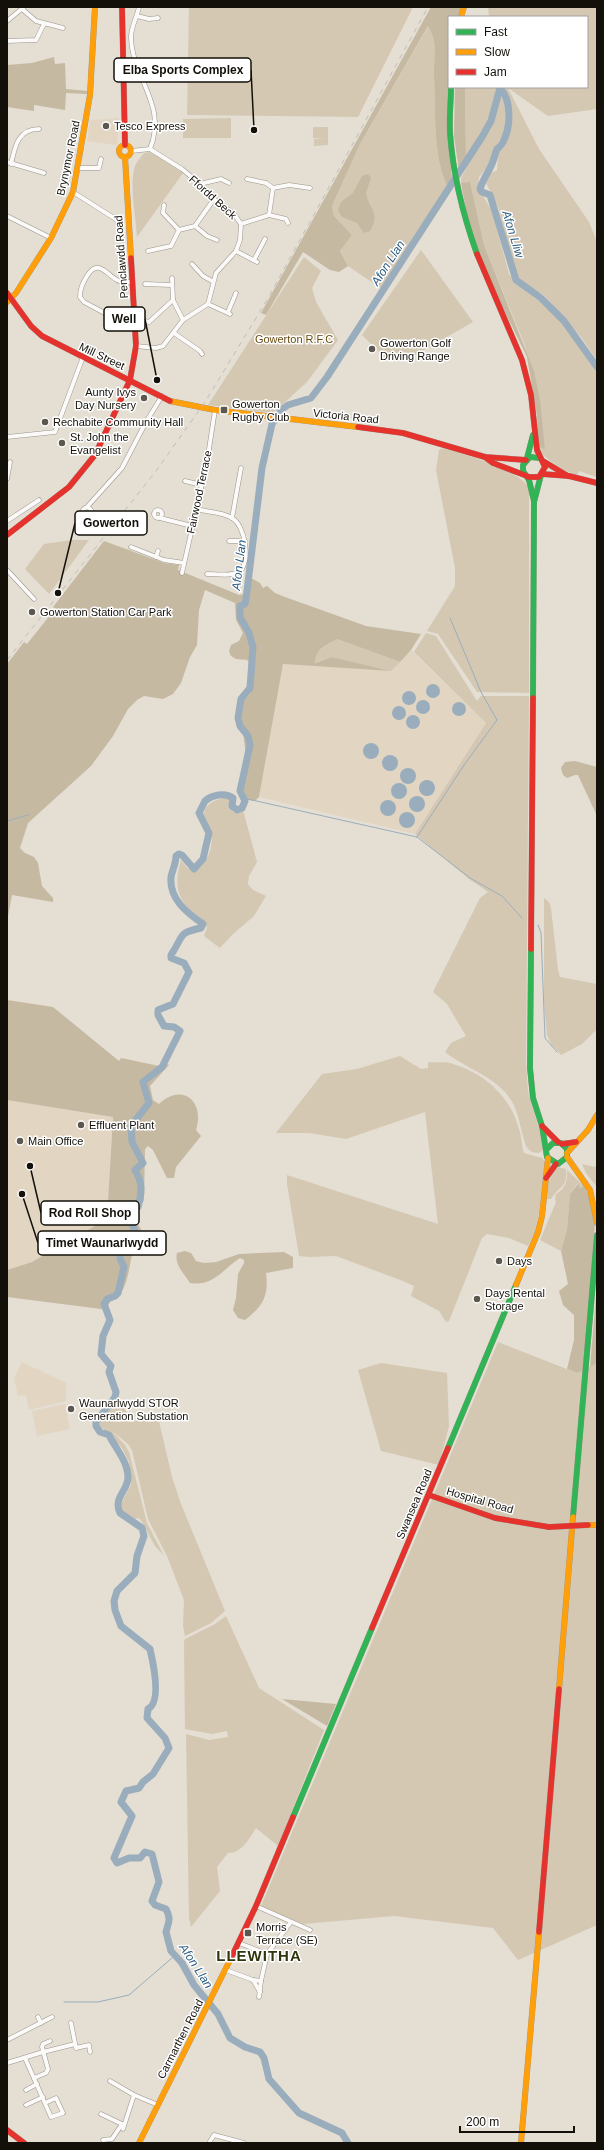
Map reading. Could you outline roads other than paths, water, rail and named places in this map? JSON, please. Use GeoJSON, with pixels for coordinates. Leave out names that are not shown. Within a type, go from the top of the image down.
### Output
{"type":"FeatureCollection","features":[{"type":"Feature","properties":{"kind":"main road","name":"Brynymor Road"},"geometry":{"type":"LineString","coordinates":[[7,302],[9,295],[16,292],[51,238],[73,192],[90,96],[95,7]]}},
{"type":"Feature","properties":{"kind":"main road"},"geometry":{"type":"LineString","coordinates":[[122,7],[125,145]]}},
{"type":"Feature","properties":{"kind":"main road"},"geometry":{"type":"LineString","coordinates":[[451,88],[450,132],[459,195],[475,251],[522,360],[531,395],[534,433],[541,460],[545,467],[534,502]]}},
{"type":"Feature","properties":{"kind":"main road"},"geometry":{"type":"LineString","coordinates":[[125,145],[128,146],[131,151],[129,156],[125,157],[121,156],[118,151],[121,146],[125,145]]}},
{"type":"Feature","properties":{"kind":"main road","name":"Penclawdd Road"},"geometry":{"type":"LineString","coordinates":[[7,535],[69,487],[90,461],[130,380],[136,346],[125,157]]}},
{"type":"Feature","properties":{"kind":"main road","name":"Mill Street"},"geometry":{"type":"LineString","coordinates":[[9,295],[31,326],[42,336],[57,345],[174,403],[202,408]]}},
{"type":"Feature","properties":{"kind":"main road","name":"Victoria Road"},"geometry":{"type":"LineString","coordinates":[[202,408],[403,433],[485,457],[493,463],[528,476]]}},
{"type":"Feature","properties":{"kind":"main road"},"geometry":{"type":"LineString","coordinates":[[534,433],[523,468],[528,476],[534,502],[530,1068],[533,1098],[542,1126],[548,1158],[574,1170]]}},
{"type":"Feature","properties":{"kind":"main road","name":"Victoria Road"},"geometry":{"type":"LineString","coordinates":[[485,457],[494,456],[512,460],[526,459]]}},
{"type":"Feature","properties":{"kind":"main road"},"geometry":{"type":"LineString","coordinates":[[526,459],[534,456],[568,476]]}},
{"type":"Feature","properties":{"kind":"main road"},"geometry":{"type":"LineString","coordinates":[[528,476],[534,478],[542,475],[568,476],[597,483]]}},
{"type":"Feature","properties":{"kind":"main road"},"geometry":{"type":"LineString","coordinates":[[558,1163],[567,1155],[576,1142],[588,1130],[597,1115]]}},
{"type":"Feature","properties":{"kind":"main road"},"geometry":{"type":"LineString","coordinates":[[542,1126],[560,1143],[574,1170],[590,1190],[597,1223]]}},
{"type":"Feature","properties":{"kind":"main road"},"geometry":{"type":"LineString","coordinates":[[547,1149],[550,1144],[576,1142]]}},
{"type":"Feature","properties":{"kind":"main road","name":"Swansea Road"},"geometry":{"type":"LineString","coordinates":[[286,1834],[538,1232],[542,1216],[548,1158]]}},
{"type":"Feature","properties":{"kind":"main road","name":"Swansea Road"},"geometry":{"type":"LineString","coordinates":[[546,1178],[558,1163]]}},
{"type":"Feature","properties":{"kind":"main road"},"geometry":{"type":"LineString","coordinates":[[522,2143],[597,1235]]}},
{"type":"Feature","properties":{"kind":"main road","name":"Hospital Road"},"geometry":{"type":"LineString","coordinates":[[429,1495],[495,1518],[549,1527],[597,1526]]}},
{"type":"Feature","properties":{"kind":"main road","name":"Carmarthen Road"},"geometry":{"type":"LineString","coordinates":[[139,2143],[206,2012],[239,1943],[286,1834]]}},
{"type":"Feature","properties":{"kind":"main road"},"geometry":{"type":"LineString","coordinates":[[7,2130],[24,2143]]}},
{"type":"Feature","properties":{"kind":"street"},"geometry":{"type":"LineString","coordinates":[[131,151],[150,149],[154,138],[156,123],[149,91],[136,67],[131,36],[139,7]]}},
{"type":"Feature","properties":{"kind":"street"},"geometry":{"type":"LineString","coordinates":[[7,21],[23,8],[32,18],[44,24],[63,28]]}},
{"type":"Feature","properties":{"kind":"street"},"geometry":{"type":"LineString","coordinates":[[137,16],[149,19],[158,18]]}},
{"type":"Feature","properties":{"kind":"street"},"geometry":{"type":"LineString","coordinates":[[7,42],[17,39],[36,40],[44,24]]}},
{"type":"Feature","properties":{"kind":"street"},"geometry":{"type":"LineString","coordinates":[[39,129],[25,132],[19,138],[9,163],[38,173],[44,173]]}},
{"type":"Feature","properties":{"kind":"street","name":"Ffordd Beck"},"geometry":{"type":"LineString","coordinates":[[150,149],[182,169],[200,184],[214,199],[234,214],[241,224],[240,240],[236,251]]}},
{"type":"Feature","properties":{"kind":"street"},"geometry":{"type":"LineString","coordinates":[[99,168],[101,159]]}},
{"type":"Feature","properties":{"kind":"street"},"geometry":{"type":"LineString","coordinates":[[78,168],[99,168],[104,170]]}},
{"type":"Feature","properties":{"kind":"street"},"geometry":{"type":"LineString","coordinates":[[200,184],[212,180],[226,183]]}},
{"type":"Feature","properties":{"kind":"street"},"geometry":{"type":"LineString","coordinates":[[250,181],[266,183],[273,188],[306,184],[310,188]]}},
{"type":"Feature","properties":{"kind":"street"},"geometry":{"type":"LineString","coordinates":[[269,215],[273,188]]}},
{"type":"Feature","properties":{"kind":"street"},"geometry":{"type":"LineString","coordinates":[[73,192],[117,220],[118,225]]}},
{"type":"Feature","properties":{"kind":"street"},"geometry":{"type":"LineString","coordinates":[[148,250],[171,246],[179,230],[195,226],[214,199]]}},
{"type":"Feature","properties":{"kind":"street"},"geometry":{"type":"LineString","coordinates":[[163,213],[164,205]]}},
{"type":"Feature","properties":{"kind":"street"},"geometry":{"type":"LineString","coordinates":[[163,213],[179,230]]}},
{"type":"Feature","properties":{"kind":"street"},"geometry":{"type":"LineString","coordinates":[[158,214],[163,213]]}},
{"type":"Feature","properties":{"kind":"street"},"geometry":{"type":"LineString","coordinates":[[241,224],[269,215],[287,220]]}},
{"type":"Feature","properties":{"kind":"street"},"geometry":{"type":"LineString","coordinates":[[7,216],[51,238]]}},
{"type":"Feature","properties":{"kind":"street"},"geometry":{"type":"LineString","coordinates":[[195,226],[215,240],[213,245]]}},
{"type":"Feature","properties":{"kind":"street"},"geometry":{"type":"LineString","coordinates":[[136,346],[156,348],[163,346],[183,320],[208,304],[212,281],[216,272],[236,251],[255,261],[261,249],[262,241]]}},
{"type":"Feature","properties":{"kind":"street"},"geometry":{"type":"LineString","coordinates":[[154,250],[154,255]]}},
{"type":"Feature","properties":{"kind":"street"},"geometry":{"type":"LineString","coordinates":[[192,267],[212,281]]}},
{"type":"Feature","properties":{"kind":"street"},"geometry":{"type":"LineString","coordinates":[[112,317],[84,302],[80,296],[82,284],[90,271],[95,268],[104,269],[117,280],[132,282]]}},
{"type":"Feature","properties":{"kind":"street"},"geometry":{"type":"LineString","coordinates":[[172,278],[173,300],[183,320]]}},
{"type":"Feature","properties":{"kind":"street"},"geometry":{"type":"LineString","coordinates":[[149,290],[147,284],[172,285]]}},
{"type":"Feature","properties":{"kind":"street"},"geometry":{"type":"LineString","coordinates":[[208,304],[229,313],[237,293]]}},
{"type":"Feature","properties":{"kind":"street"},"geometry":{"type":"LineString","coordinates":[[148,323],[173,300]]}},
{"type":"Feature","properties":{"kind":"street"},"geometry":{"type":"LineString","coordinates":[[104,319],[105,314]]}},
{"type":"Feature","properties":{"kind":"street"},"geometry":{"type":"LineString","coordinates":[[174,333],[202,351]]}},
{"type":"Feature","properties":{"kind":"street"},"geometry":{"type":"LineString","coordinates":[[7,437],[55,432],[83,357]]}},
{"type":"Feature","properties":{"kind":"street"},"geometry":{"type":"LineString","coordinates":[[87,507],[122,468],[146,422],[162,396]]}},
{"type":"Feature","properties":{"kind":"street","name":"Fairwood Terrace"},"geometry":{"type":"LineString","coordinates":[[182,573],[202,485],[215,410]]}},
{"type":"Feature","properties":{"kind":"street"},"geometry":{"type":"LineString","coordinates":[[7,480],[10,462]]}},
{"type":"Feature","properties":{"kind":"street"},"geometry":{"type":"LineString","coordinates":[[232,518],[239,471]]}},
{"type":"Feature","properties":{"kind":"street"},"geometry":{"type":"LineString","coordinates":[[185,481],[202,485]]}},
{"type":"Feature","properties":{"kind":"street"},"geometry":{"type":"LineString","coordinates":[[7,521],[21,510],[39,500]]}},
{"type":"Feature","properties":{"kind":"street"},"geometry":{"type":"LineString","coordinates":[[196,509],[232,518],[239,525],[245,541],[243,567],[240,572],[234,574],[209,574],[210,579]]}},
{"type":"Feature","properties":{"kind":"street"},"geometry":{"type":"LineString","coordinates":[[160,518],[192,526]]}},
{"type":"Feature","properties":{"kind":"street"},"geometry":{"type":"LineString","coordinates":[[229,541],[245,541]]}},
{"type":"Feature","properties":{"kind":"street"},"geometry":{"type":"LineString","coordinates":[[131,547],[156,557],[184,563]]}},
{"type":"Feature","properties":{"kind":"street"},"geometry":{"type":"LineString","coordinates":[[156,557],[158,551]]}},
{"type":"Feature","properties":{"kind":"street"},"geometry":{"type":"LineString","coordinates":[[7,570],[34,599]]}},
{"type":"Feature","properties":{"kind":"street"},"geometry":{"type":"LineString","coordinates":[[256,1906],[310,1930]]}},
{"type":"Feature","properties":{"kind":"street"},"geometry":{"type":"LineString","coordinates":[[259,1997],[267,1954],[290,1922]]}},
{"type":"Feature","properties":{"kind":"street"},"geometry":{"type":"LineString","coordinates":[[239,1943],[267,1954]]}},
{"type":"Feature","properties":{"kind":"street"},"geometry":{"type":"LineString","coordinates":[[226,1970],[253,1980],[261,1981]]}},
{"type":"Feature","properties":{"kind":"street"},"geometry":{"type":"LineString","coordinates":[[253,1980],[260,1992]]}},
{"type":"Feature","properties":{"kind":"street"},"geometry":{"type":"LineString","coordinates":[[38,2017],[41,2023]]}},
{"type":"Feature","properties":{"kind":"street"},"geometry":{"type":"LineString","coordinates":[[7,2040],[52,2017]]}},
{"type":"Feature","properties":{"kind":"street"},"geometry":{"type":"LineString","coordinates":[[71,2023],[76,2048],[89,2045],[90,2052]]}},
{"type":"Feature","properties":{"kind":"street"},"geometry":{"type":"LineString","coordinates":[[34,2078],[46,2073],[48,2069],[42,2052],[42,2045],[50,2042]]}},
{"type":"Feature","properties":{"kind":"street"},"geometry":{"type":"LineString","coordinates":[[7,2063],[75,2044]]}},
{"type":"Feature","properties":{"kind":"street"},"geometry":{"type":"LineString","coordinates":[[25,2058],[51,2118],[63,2113],[56,2098],[45,2103]]}},
{"type":"Feature","properties":{"kind":"street"},"geometry":{"type":"LineString","coordinates":[[110,2081],[134,2095],[158,2105]]}},
{"type":"Feature","properties":{"kind":"street"},"geometry":{"type":"LineString","coordinates":[[26,2090],[37,2084]]}},
{"type":"Feature","properties":{"kind":"street"},"geometry":{"type":"LineString","coordinates":[[103,2140],[112,2140],[123,2126],[134,2095]]}},
{"type":"Feature","properties":{"kind":"street"},"geometry":{"type":"LineString","coordinates":[[26,2105],[42,2097]]}},
{"type":"Feature","properties":{"kind":"street"},"geometry":{"type":"LineString","coordinates":[[101,2114],[123,2126]]}},
{"type":"Feature","properties":{"kind":"street"},"geometry":{"type":"LineString","coordinates":[[209,2143],[214,2135],[244,2143]]}},
{"type":"Feature","properties":{"kind":"water"},"geometry":{"type":"Polygon","coordinates":[[[430,684],[436,684],[440,688],[440,694],[436,698],[430,698],[426,694],[426,688],[430,684]]]}},
{"type":"Feature","properties":{"kind":"water"},"geometry":{"type":"Polygon","coordinates":[[[406,691],[412,691],[416,695],[416,701],[412,705],[406,705],[402,701],[402,695],[406,691]]]}},
{"type":"Feature","properties":{"kind":"water"},"geometry":{"type":"Polygon","coordinates":[[[420,700],[426,700],[430,704],[430,710],[426,714],[420,714],[416,710],[416,704],[420,700]]]}},
{"type":"Feature","properties":{"kind":"water"},"geometry":{"type":"Polygon","coordinates":[[[456,702],[462,702],[466,706],[466,712],[462,716],[456,716],[452,712],[452,706],[456,702]]]}},
{"type":"Feature","properties":{"kind":"water"},"geometry":{"type":"Polygon","coordinates":[[[396,706],[402,706],[406,710],[406,716],[402,720],[396,720],[392,716],[392,710],[396,706]]]}},
{"type":"Feature","properties":{"kind":"water"},"geometry":{"type":"Polygon","coordinates":[[[410,715],[416,715],[420,719],[420,725],[416,729],[410,729],[406,725],[406,719],[410,715]]]}},
{"type":"Feature","properties":{"kind":"water"},"geometry":{"type":"Polygon","coordinates":[[[368,743],[374,743],[379,748],[377,757],[374,759],[368,759],[363,754],[363,748],[368,743]]]}},
{"type":"Feature","properties":{"kind":"water"},"geometry":{"type":"Polygon","coordinates":[[[387,755],[393,755],[398,760],[396,769],[393,771],[387,771],[382,766],[382,760],[387,755]]]}},
{"type":"Feature","properties":{"kind":"water"},"geometry":{"type":"Polygon","coordinates":[[[405,768],[411,768],[416,773],[414,782],[411,784],[405,784],[400,779],[400,773],[405,768]]]}},
{"type":"Feature","properties":{"kind":"water"},"geometry":{"type":"Polygon","coordinates":[[[424,780],[430,780],[435,785],[433,794],[430,796],[424,796],[419,791],[419,785],[424,780]]]}},
{"type":"Feature","properties":{"kind":"water"},"geometry":{"type":"Polygon","coordinates":[[[396,783],[402,783],[407,788],[405,797],[402,799],[396,799],[391,794],[391,788],[396,783]]]}},
{"type":"Feature","properties":{"kind":"water"},"geometry":{"type":"Polygon","coordinates":[[[414,796],[420,796],[425,801],[423,810],[420,812],[414,812],[409,807],[409,801],[414,796]]]}},
{"type":"Feature","properties":{"kind":"water"},"geometry":{"type":"Polygon","coordinates":[[[385,800],[391,800],[396,805],[394,814],[391,816],[385,816],[380,811],[380,805],[385,800]]]}},
{"type":"Feature","properties":{"kind":"water"},"geometry":{"type":"Polygon","coordinates":[[[404,812],[410,812],[415,817],[413,826],[410,828],[404,828],[399,823],[399,817],[404,812]]]}},
{"type":"Feature","properties":{"kind":"waterway","name":"Afon Lliw"},"geometry":{"type":"LineString","coordinates":[[500,88],[503,92],[508,106],[508,129],[503,143],[497,149],[492,164],[480,189],[482,192],[490,195],[516,280],[541,298],[564,321],[597,367]]}},
{"type":"Feature","properties":{"kind":"waterway","name":"Afon Llan"},"geometry":{"type":"LineString","coordinates":[[348,2143],[342,2133],[299,2113],[269,2079],[264,2058],[260,2052],[245,2047],[230,2038],[218,2014],[194,1985],[182,1963],[171,1951],[166,1932],[169,1915],[166,1909],[155,1905],[152,1901],[159,1882],[152,1854],[145,1852],[140,1858],[129,1858],[117,1863],[114,1858],[132,1816],[121,1802],[126,1791],[139,1788],[143,1782],[153,1774],[169,1748],[165,1738],[147,1718],[148,1709],[152,1705],[155,1698],[156,1690],[150,1649],[121,1626],[115,1610],[114,1601],[117,1591],[135,1573],[137,1556],[144,1536],[142,1528],[120,1513],[118,1503],[128,1478],[126,1466],[109,1435],[100,1432],[96,1426],[96,1422],[115,1397],[116,1392],[109,1372],[111,1366],[101,1354],[103,1336],[110,1320],[104,1304],[107,1299],[118,1293],[124,1267],[120,1258],[120,1243],[130,1241],[136,1233],[131,1222],[125,1221],[125,1215],[129,1208],[138,1207],[140,1197],[141,1183],[135,1170],[143,1163],[132,1142],[131,1126],[149,1103],[143,1082],[162,1067],[180,1031],[174,1027],[164,1026],[158,1015],[158,1010],[173,1004],[189,972],[184,963],[171,958],[171,955],[184,934],[201,928],[203,924],[180,905],[173,892],[171,877],[176,856],[179,854],[182,855],[194,869],[203,859],[209,833],[199,813],[205,801],[215,796],[230,796],[233,798],[232,806],[237,810],[242,808],[245,801],[240,791],[250,745],[248,736],[240,726],[238,718],[241,699],[250,688],[253,647],[249,633],[240,617],[240,606],[245,604],[246,599],[262,468],[272,424],[281,410],[288,405],[311,398],[327,377],[482,137],[491,121],[500,88]]}},
{"type":"Feature","properties":{"kind":"waterway"},"geometry":{"type":"LineString","coordinates":[[417,837],[464,765],[497,720],[481,692],[450,618]]}},
{"type":"Feature","properties":{"kind":"waterway"},"geometry":{"type":"LineString","coordinates":[[243,798],[417,837],[470,878],[502,896],[522,918]]}},
{"type":"Feature","properties":{"kind":"waterway"},"geometry":{"type":"LineString","coordinates":[[7,821],[28,815]]}},
{"type":"Feature","properties":{"kind":"waterway"},"geometry":{"type":"LineString","coordinates":[[538,925],[541,933],[545,1038],[557,1052]]}},
{"type":"Feature","properties":{"kind":"waterway"},"geometry":{"type":"LineString","coordinates":[[64,2002],[98,2002],[129,1995],[172,1958]]}},
{"type":"Feature","properties":{"kind":"railway"},"geometry":{"type":"LineString","coordinates":[[7,660],[156,471],[205,402],[267,300],[428,7]]}},
{"type":"Feature","properties":{"kind":"place","name":"Tesco Express"},"geometry":{"type":"Point","coordinates":[106,126]}},
{"type":"Feature","properties":{"kind":"place","name":"Elba Sports Complex"},"geometry":{"type":"Point","coordinates":[254,130]}},
{"type":"Feature","properties":{"kind":"place","name":"Gowerton Golf Driving Range"},"geometry":{"type":"Point","coordinates":[372,349]}},
{"type":"Feature","properties":{"kind":"place","name":"Well"},"geometry":{"type":"Point","coordinates":[157,380]}},
{"type":"Feature","properties":{"kind":"place","name":"Aunty Ivys Day Nursery"},"geometry":{"type":"Point","coordinates":[144,398]}},
{"type":"Feature","properties":{"kind":"place","name":"Gowerton Rugby Club"},"geometry":{"type":"Point","coordinates":[224,410]}},
{"type":"Feature","properties":{"kind":"place","name":"Rechabite Community Hall"},"geometry":{"type":"Point","coordinates":[45,422]}},
{"type":"Feature","properties":{"kind":"place","name":"St. John the Evangelist"},"geometry":{"type":"Point","coordinates":[62,443]}},
{"type":"Feature","properties":{"kind":"place","name":"Gowerton"},"geometry":{"type":"Point","coordinates":[58,593]}},
{"type":"Feature","properties":{"kind":"place","name":"Gowerton Station Car Park"},"geometry":{"type":"Point","coordinates":[32,612]}},
{"type":"Feature","properties":{"kind":"place","name":"Effluent Plant"},"geometry":{"type":"Point","coordinates":[81,1125]}},
{"type":"Feature","properties":{"kind":"place","name":"Main Office"},"geometry":{"type":"Point","coordinates":[20,1141]}},
{"type":"Feature","properties":{"kind":"place","name":"Rod Roll Shop"},"geometry":{"type":"Point","coordinates":[30,1166]}},
{"type":"Feature","properties":{"kind":"place","name":"Timet Waunarlwydd"},"geometry":{"type":"Point","coordinates":[22,1194]}},
{"type":"Feature","properties":{"kind":"place","name":"Days"},"geometry":{"type":"Point","coordinates":[499,1261]}},
{"type":"Feature","properties":{"kind":"place","name":"Days Rental Storage"},"geometry":{"type":"Point","coordinates":[477,1299]}},
{"type":"Feature","properties":{"kind":"place","name":"Waunarlwydd STOR Generation Substation"},"geometry":{"type":"Point","coordinates":[71,1409]}},
{"type":"Feature","properties":{"kind":"place","name":"Morris Terrace (SE)"},"geometry":{"type":"Point","coordinates":[248,1933]}},
{"type":"Feature","properties":{"kind":"district","name":"LLEWITHA"},"geometry":{"type":"Point","coordinates":[259,1956]}},
{"type":"Feature","properties":{"kind":"park label","name":"Gowerton R.F.C"},"geometry":{"type":"Point","coordinates":[294,339]}}]}
